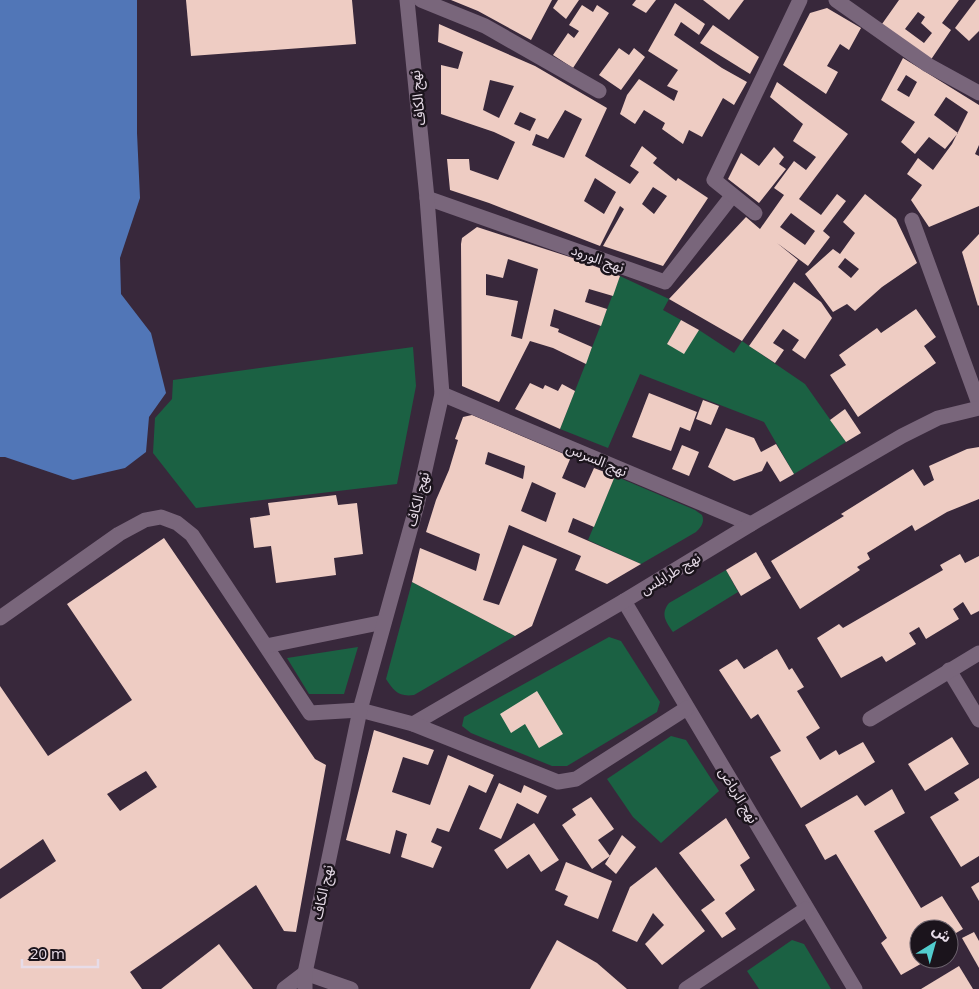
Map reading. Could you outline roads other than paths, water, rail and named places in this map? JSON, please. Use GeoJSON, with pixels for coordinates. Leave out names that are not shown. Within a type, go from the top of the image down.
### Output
{"type":"FeatureCollection","features":[{"type":"Feature","properties":{"kind":"street","name":"نهج الكاف"},"geometry":{"type":"LineString","coordinates":[[305,989],[305,974],[360,710],[416,505],[442,394],[427,198],[407,0]]}},
{"type":"Feature","properties":{"kind":"street"},"geometry":{"type":"LineString","coordinates":[[421,0],[485,26],[599,91]]}},
{"type":"Feature","properties":{"kind":"street"},"geometry":{"type":"LineString","coordinates":[[755,213],[714,180],[800,0]]}},
{"type":"Feature","properties":{"kind":"street"},"geometry":{"type":"LineString","coordinates":[[836,0],[928,65],[979,94]]}},
{"type":"Feature","properties":{"kind":"street","name":"نهج الورود"},"geometry":{"type":"LineString","coordinates":[[427,198],[665,282],[732,196]]}},
{"type":"Feature","properties":{"kind":"street"},"geometry":{"type":"LineString","coordinates":[[912,220],[979,404]]}},
{"type":"Feature","properties":{"kind":"street","name":"نهج السرس"},"geometry":{"type":"LineString","coordinates":[[442,394],[751,524]]}},
{"type":"Feature","properties":{"kind":"street","name":"نهج طرابلس"},"geometry":{"type":"LineString","coordinates":[[413,724],[902,436],[938,418],[979,408]]}},
{"type":"Feature","properties":{"kind":"street"},"geometry":{"type":"LineString","coordinates":[[0,618],[119,534],[145,520],[161,517],[177,523],[192,535],[310,713],[360,710],[413,724],[558,782],[576,779],[688,708]]}},
{"type":"Feature","properties":{"kind":"street","name":"نهج الرياض"},"geometry":{"type":"LineString","coordinates":[[624,601],[855,989]]}},
{"type":"Feature","properties":{"kind":"street"},"geometry":{"type":"LineString","coordinates":[[266,646],[384,622]]}},
{"type":"Feature","properties":{"kind":"street"},"geometry":{"type":"LineString","coordinates":[[870,719],[979,653]]}},
{"type":"Feature","properties":{"kind":"street"},"geometry":{"type":"LineString","coordinates":[[949,670],[979,720]]}},
{"type":"Feature","properties":{"kind":"street"},"geometry":{"type":"LineString","coordinates":[[686,989],[806,909]]}},
{"type":"Feature","properties":{"kind":"street"},"geometry":{"type":"LineString","coordinates":[[284,989],[305,974],[351,989]]}},
{"type":"Feature","properties":{"kind":"water"},"geometry":{"type":"Polygon","coordinates":[[[0,0],[137,0],[137,133],[140,198],[120,258],[121,294],[151,333],[166,393],[149,417],[146,452],[125,468],[73,480],[5,457],[0,457],[0,0]]]}}]}
